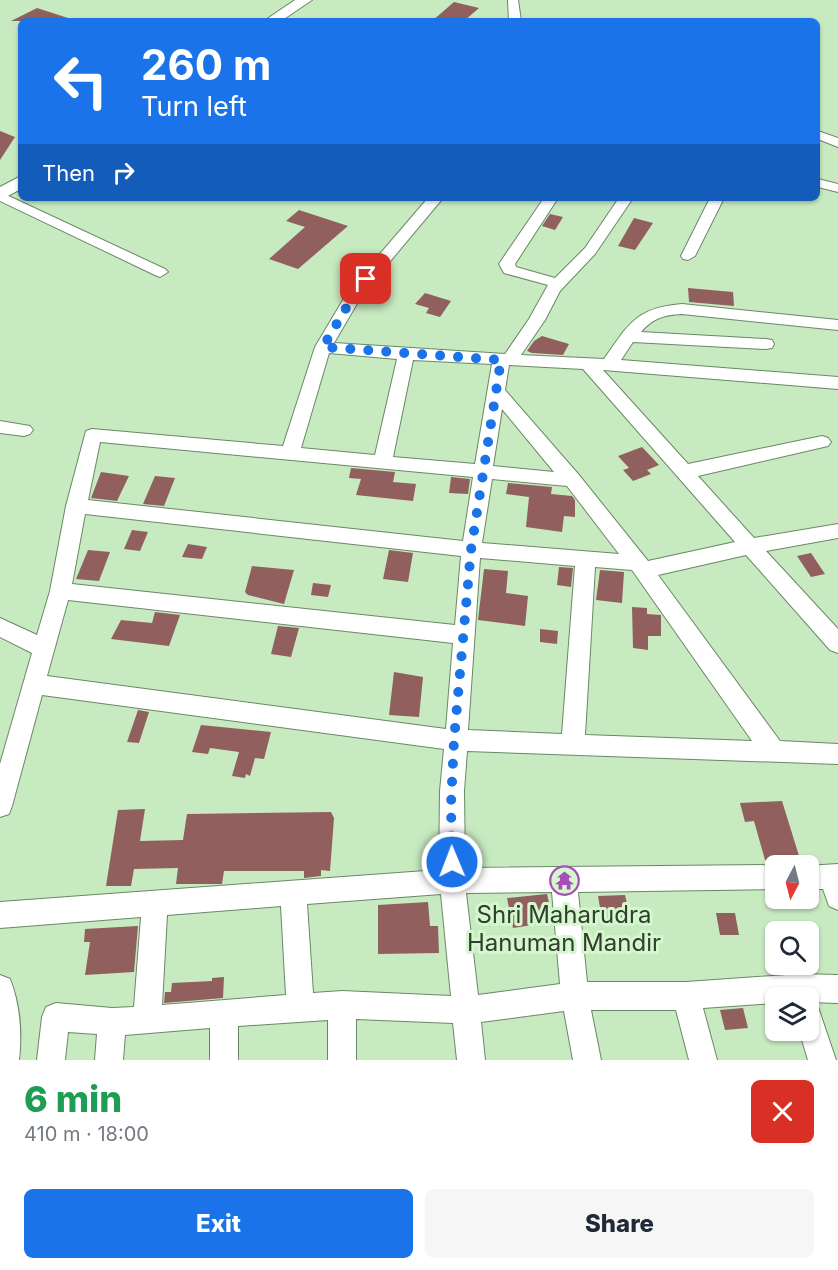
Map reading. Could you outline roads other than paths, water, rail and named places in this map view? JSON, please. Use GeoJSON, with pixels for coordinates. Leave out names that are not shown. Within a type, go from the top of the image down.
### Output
{"type":"FeatureCollection","features":[{"type":"Feature","properties":{"kind":"main road"},"geometry":{"type":"LineString","coordinates":[[276,18],[305,0]]}},
{"type":"Feature","properties":{"kind":"main road"},"geometry":{"type":"LineString","coordinates":[[0,195],[18,183]]}},
{"type":"Feature","properties":{"kind":"street"},"geometry":{"type":"LineString","coordinates":[[513,0],[515,18]]}},
{"type":"Feature","properties":{"kind":"street"},"geometry":{"type":"LineString","coordinates":[[820,136],[838,143]]}},
{"type":"Feature","properties":{"kind":"street"},"geometry":{"type":"LineString","coordinates":[[820,184],[838,188]]}},
{"type":"Feature","properties":{"kind":"street"},"geometry":{"type":"LineString","coordinates":[[0,195],[160,272]]}},
{"type":"Feature","properties":{"kind":"street"},"geometry":{"type":"LineString","coordinates":[[290,453],[323,347],[355,293],[433,201]]}},
{"type":"Feature","properties":{"kind":"street"},"geometry":{"type":"LineString","coordinates":[[549,201],[507,264],[509,270],[558,283]]}},
{"type":"Feature","properties":{"kind":"street"},"geometry":{"type":"LineString","coordinates":[[471,1060],[452,882],[454,740],[471,550],[496,391],[505,359],[537,320],[558,283],[591,251],[624,201]]}},
{"type":"Feature","properties":{"kind":"street"},"geometry":{"type":"LineString","coordinates":[[688,256],[716,201]]}},
{"type":"Feature","properties":{"kind":"street"},"geometry":{"type":"LineString","coordinates":[[609,364],[649,315],[667,310],[682,309],[838,325]]}},
{"type":"Feature","properties":{"kind":"street"},"geometry":{"type":"LineString","coordinates":[[631,337],[766,344]]}},
{"type":"Feature","properties":{"kind":"street"},"geometry":{"type":"LineString","coordinates":[[323,347],[406,354],[609,364],[838,383]]}},
{"type":"Feature","properties":{"kind":"street"},"geometry":{"type":"LineString","coordinates":[[383,461],[406,354]]}},
{"type":"Feature","properties":{"kind":"street"},"geometry":{"type":"LineString","coordinates":[[588,364],[838,644]]}},
{"type":"Feature","properties":{"kind":"street"},"geometry":{"type":"LineString","coordinates":[[496,391],[572,480],[641,567],[773,751]]}},
{"type":"Feature","properties":{"kind":"street"},"geometry":{"type":"LineString","coordinates":[[0,427],[24,430]]}},
{"type":"Feature","properties":{"kind":"street"},"geometry":{"type":"LineString","coordinates":[[0,806],[60,591],[92,435],[572,480]]}},
{"type":"Feature","properties":{"kind":"street"},"geometry":{"type":"LineString","coordinates":[[684,472],[822,442]]}},
{"type":"Feature","properties":{"kind":"street"},"geometry":{"type":"LineString","coordinates":[[76,506],[471,550],[585,559],[641,567],[838,531]]}},
{"type":"Feature","properties":{"kind":"street"},"geometry":{"type":"LineString","coordinates":[[573,744],[585,559]]}},
{"type":"Feature","properties":{"kind":"street"},"geometry":{"type":"LineString","coordinates":[[60,591],[464,635]]}},
{"type":"Feature","properties":{"kind":"street"},"geometry":{"type":"LineString","coordinates":[[0,627],[43,648]]}},
{"type":"Feature","properties":{"kind":"street"},"geometry":{"type":"LineString","coordinates":[[33,684],[454,740],[838,754]]}},
{"type":"Feature","properties":{"kind":"street"},"geometry":{"type":"LineString","coordinates":[[0,915],[452,882],[765,877]]}},
{"type":"Feature","properties":{"kind":"street"},"geometry":{"type":"LineString","coordinates":[[564,881],[575,996],[587,1060]]}},
{"type":"Feature","properties":{"kind":"street"},"geometry":{"type":"LineString","coordinates":[[293,893],[300,1009]]}},
{"type":"Feature","properties":{"kind":"street"},"geometry":{"type":"LineString","coordinates":[[147,1020],[155,903]]}},
{"type":"Feature","properties":{"kind":"street"},"geometry":{"type":"LineString","coordinates":[[0,989],[8,1037],[5,1060]]}},
{"type":"Feature","properties":{"kind":"street"},"geometry":{"type":"LineString","coordinates":[[819,991],[838,989]]}},
{"type":"Feature","properties":{"kind":"street"},"geometry":{"type":"LineString","coordinates":[[51,1060],[56,1017],[112,1022],[342,1005],[466,1010],[575,996],[765,994]]}},
{"type":"Feature","properties":{"kind":"street"},"geometry":{"type":"LineString","coordinates":[[686,996],[703,1060]]}},
{"type":"Feature","properties":{"kind":"street"},"geometry":{"type":"LineString","coordinates":[[342,1005],[342,1060]]}},
{"type":"Feature","properties":{"kind":"street"},"geometry":{"type":"LineString","coordinates":[[224,1015],[224,1060]]}},
{"type":"Feature","properties":{"kind":"street"},"geometry":{"type":"LineString","coordinates":[[110,1060],[112,1022]]}},
{"type":"Feature","properties":{"kind":"street"},"geometry":{"type":"LineString","coordinates":[[816,1041],[822,1060]]}},
{"type":"Feature","properties":{"kind":"place","name":"Shri Maharudra Hanuman Mandir"},"geometry":{"type":"Point","coordinates":[564,881]}}]}
